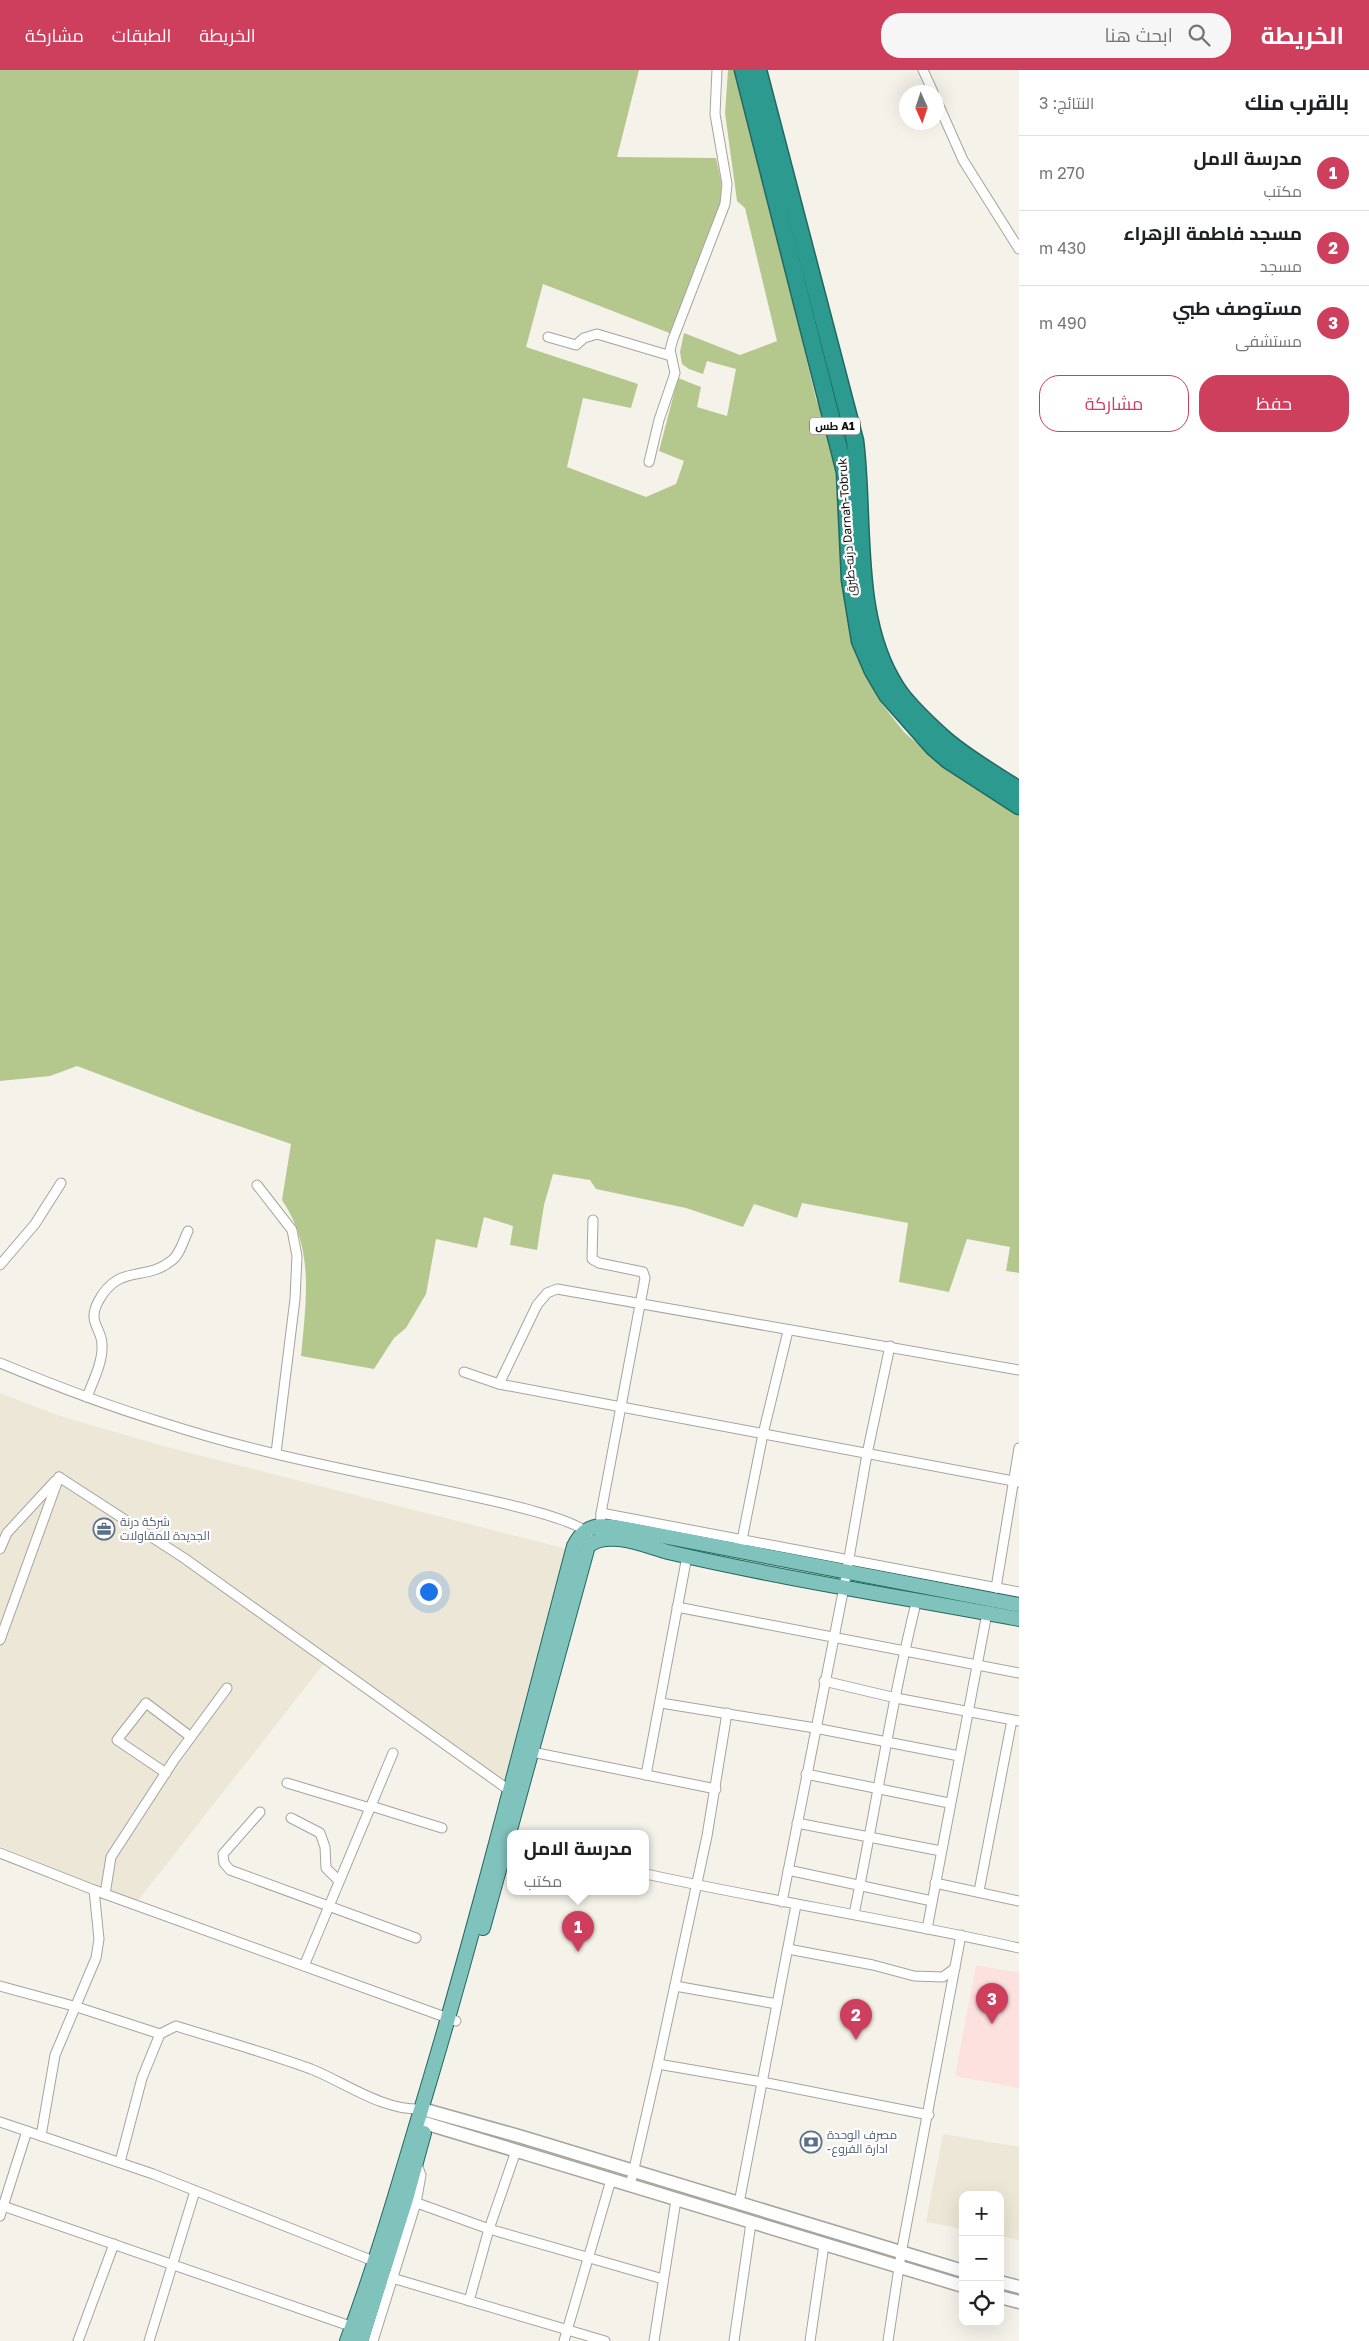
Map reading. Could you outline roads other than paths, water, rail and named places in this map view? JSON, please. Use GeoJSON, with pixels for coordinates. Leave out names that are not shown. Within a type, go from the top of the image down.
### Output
{"type":"FeatureCollection","features":[{"type":"Feature","properties":{"kind":"highway","name":"درنه-طبرق Darnah-Tobruk"},"geometry":{"type":"LineString","coordinates":[[744,70],[845,472],[850,580],[860,641],[873,672],[887,695],[933,748],[948,760],[1019,806]]}},
{"type":"Feature","properties":{"kind":"highway","name":"درنه-طبرق Darnah-Tobruk"},"geometry":{"type":"LineString","coordinates":[[758,70],[855,441],[859,474],[867,613],[874,638],[886,669],[897,690],[920,716],[956,748],[1019,790]]}},
{"type":"Feature","properties":{"kind":"main road"},"geometry":{"type":"LineString","coordinates":[[596,1530],[616,1539],[687,1556],[1019,1619]]}},
{"type":"Feature","properties":{"kind":"main road"},"geometry":{"type":"LineString","coordinates":[[515,1794],[532,1752],[588,1546],[596,1530]]}},
{"type":"Feature","properties":{"kind":"main road"},"geometry":{"type":"LineString","coordinates":[[508,1830],[574,1546],[579,1536],[596,1530],[741,1546],[848,1566],[1019,1605]]}},
{"type":"Feature","properties":{"kind":"main road"},"geometry":{"type":"LineString","coordinates":[[348,2341],[353,2327],[384,2272],[424,2116],[505,1844]]}},
{"type":"Feature","properties":{"kind":"main road"},"geometry":{"type":"LineString","coordinates":[[424,2116],[516,2151],[959,2285]]}},
{"type":"Feature","properties":{"kind":"main road"},"geometry":{"type":"LineString","coordinates":[[361,2341],[384,2272],[411,2201],[424,2116]]}},
{"type":"Feature","properties":{"kind":"main road"},"geometry":{"type":"LineString","coordinates":[[424,2116],[634,2171],[739,2202],[901,2254],[959,2270]]}},
{"type":"Feature","properties":{"kind":"main road"},"geometry":{"type":"LineString","coordinates":[[1004,2283],[1019,2287]]}},
{"type":"Feature","properties":{"kind":"main road"},"geometry":{"type":"LineString","coordinates":[[1004,2297],[1019,2302]]}},
{"type":"Feature","properties":{"kind":"street"},"geometry":{"type":"LineString","coordinates":[[649,462],[659,420],[675,374],[670,350],[673,339],[726,204],[727,184],[715,114],[717,70]]}},
{"type":"Feature","properties":{"kind":"street"},"geometry":{"type":"LineString","coordinates":[[923,70],[930,85]]}},
{"type":"Feature","properties":{"kind":"street"},"geometry":{"type":"LineString","coordinates":[[944,117],[963,160],[1019,249]]}},
{"type":"Feature","properties":{"kind":"street"},"geometry":{"type":"LineString","coordinates":[[548,337],[576,345],[584,338],[597,334],[672,356]]}},
{"type":"Feature","properties":{"kind":"street"},"geometry":{"type":"LineString","coordinates":[[0,1265],[35,1224],[61,1183]]}},
{"type":"Feature","properties":{"kind":"street"},"geometry":{"type":"LineString","coordinates":[[257,1185],[292,1230],[297,1256],[294,1299],[276,1453]]}},
{"type":"Feature","properties":{"kind":"street"},"geometry":{"type":"LineString","coordinates":[[0,1363],[165,1424],[276,1453],[482,1499],[596,1530],[642,1303],[645,1278],[643,1272],[599,1264],[592,1260],[593,1220]]}},
{"type":"Feature","properties":{"kind":"street"},"geometry":{"type":"LineString","coordinates":[[88,1397],[102,1346],[94,1324],[98,1300],[120,1277],[139,1274],[164,1266],[172,1261],[188,1232]]}},
{"type":"Feature","properties":{"kind":"street"},"geometry":{"type":"LineString","coordinates":[[500,1384],[537,1305],[547,1293],[557,1289],[1019,1370]]}},
{"type":"Feature","properties":{"kind":"street"},"geometry":{"type":"LineString","coordinates":[[741,1546],[762,1434],[788,1331]]}},
{"type":"Feature","properties":{"kind":"street"},"geometry":{"type":"LineString","coordinates":[[782,1902],[832,1636],[848,1566],[867,1454],[890,1346]]}},
{"type":"Feature","properties":{"kind":"street"},"geometry":{"type":"LineString","coordinates":[[464,1372],[500,1384],[1016,1481]]}},
{"type":"Feature","properties":{"kind":"street"},"geometry":{"type":"LineString","coordinates":[[996,1588],[1016,1481],[1019,1448]]}},
{"type":"Feature","properties":{"kind":"street"},"geometry":{"type":"LineString","coordinates":[[0,1549],[8,1533],[59,1477]]}},
{"type":"Feature","properties":{"kind":"street"},"geometry":{"type":"LineString","coordinates":[[0,1640],[59,1477]]}},
{"type":"Feature","properties":{"kind":"street"},"geometry":{"type":"LineString","coordinates":[[59,1477],[184,1558],[515,1794]]}},
{"type":"Feature","properties":{"kind":"street"},"geometry":{"type":"LineString","coordinates":[[646,1774],[687,1556]]}},
{"type":"Feature","properties":{"kind":"street"},"geometry":{"type":"LineString","coordinates":[[848,1566],[1019,1592]]}},
{"type":"Feature","properties":{"kind":"street"},"geometry":{"type":"LineString","coordinates":[[854,1914],[880,1789],[904,1652],[917,1599]]}},
{"type":"Feature","properties":{"kind":"street"},"geometry":{"type":"LineString","coordinates":[[677,1607],[1019,1673]]}},
{"type":"Feature","properties":{"kind":"street"},"geometry":{"type":"LineString","coordinates":[[926,1929],[987,1613]]}},
{"type":"Feature","properties":{"kind":"street"},"geometry":{"type":"LineString","coordinates":[[824,1681],[896,1698],[1016,1721],[979,1892]]}},
{"type":"Feature","properties":{"kind":"street"},"geometry":{"type":"LineString","coordinates":[[105,1894],[111,1857],[166,1773],[227,1688]]}},
{"type":"Feature","properties":{"kind":"street"},"geometry":{"type":"LineString","coordinates":[[166,1773],[117,1740],[146,1703],[191,1737]]}},
{"type":"Feature","properties":{"kind":"street"},"geometry":{"type":"LineString","coordinates":[[660,1703],[728,1712],[959,1756]]}},
{"type":"Feature","properties":{"kind":"street"},"geometry":{"type":"LineString","coordinates":[[630,2186],[675,1986],[716,1789],[728,1712]]}},
{"type":"Feature","properties":{"kind":"street"},"geometry":{"type":"LineString","coordinates":[[532,1752],[716,1789]]}},
{"type":"Feature","properties":{"kind":"street"},"geometry":{"type":"LineString","coordinates":[[304,1966],[393,1753]]}},
{"type":"Feature","properties":{"kind":"street"},"geometry":{"type":"LineString","coordinates":[[806,1774],[950,1803]]}},
{"type":"Feature","properties":{"kind":"street"},"geometry":{"type":"LineString","coordinates":[[287,1783],[442,1828]]}},
{"type":"Feature","properties":{"kind":"street"},"geometry":{"type":"LineString","coordinates":[[260,1812],[223,1854],[224,1863],[230,1870],[416,1938]]}},
{"type":"Feature","properties":{"kind":"street"},"geometry":{"type":"LineString","coordinates":[[291,1818],[320,1833],[325,1847],[326,1868],[339,1881]]}},
{"type":"Feature","properties":{"kind":"street"},"geometry":{"type":"LineString","coordinates":[[797,1823],[941,1851]]}},
{"type":"Feature","properties":{"kind":"street"},"geometry":{"type":"LineString","coordinates":[[0,1853],[94,1890],[452,2020]]}},
{"type":"Feature","properties":{"kind":"street"},"geometry":{"type":"LineString","coordinates":[[788,1870],[932,1901]]}},
{"type":"Feature","properties":{"kind":"street"},"geometry":{"type":"LineString","coordinates":[[649,1875],[695,1886],[854,1914],[1019,1947]]}},
{"type":"Feature","properties":{"kind":"street"},"geometry":{"type":"LineString","coordinates":[[935,1883],[1019,1901]]}},
{"type":"Feature","properties":{"kind":"street"},"geometry":{"type":"LineString","coordinates":[[41,2136],[55,2055],[64,2029],[77,2007],[90,1977],[98,1947],[94,1890]]}},
{"type":"Feature","properties":{"kind":"street"},"geometry":{"type":"LineString","coordinates":[[739,2202],[796,1905]]}},
{"type":"Feature","properties":{"kind":"street"},"geometry":{"type":"LineString","coordinates":[[888,2341],[901,2254],[929,2115],[961,1935]]}},
{"type":"Feature","properties":{"kind":"street"},"geometry":{"type":"LineString","coordinates":[[788,1949],[873,1965],[914,1976],[942,1977],[955,1968]]}},
{"type":"Feature","properties":{"kind":"street"},"geometry":{"type":"LineString","coordinates":[[0,1986],[77,2007],[160,2034]]}},
{"type":"Feature","properties":{"kind":"street"},"geometry":{"type":"LineString","coordinates":[[675,1986],[777,2004]]}},
{"type":"Feature","properties":{"kind":"street"},"geometry":{"type":"LineString","coordinates":[[120,2162],[142,2078],[160,2034],[176,2026],[312,2070],[347,2087],[424,2116]]}},
{"type":"Feature","properties":{"kind":"street"},"geometry":{"type":"LineString","coordinates":[[658,2064],[762,2082],[929,2115]]}},
{"type":"Feature","properties":{"kind":"street"},"geometry":{"type":"LineString","coordinates":[[0,2122],[120,2162],[232,2204],[384,2272],[469,2301],[605,2341]]}},
{"type":"Feature","properties":{"kind":"street"},"geometry":{"type":"LineString","coordinates":[[0,2216],[1,2206],[27,2131]]}},
{"type":"Feature","properties":{"kind":"street"},"geometry":{"type":"LineString","coordinates":[[469,2301],[489,2229],[516,2151]]}},
{"type":"Feature","properties":{"kind":"street"},"geometry":{"type":"LineString","coordinates":[[564,2341],[612,2180]]}},
{"type":"Feature","properties":{"kind":"street"},"geometry":{"type":"LineString","coordinates":[[149,2341],[195,2191]]}},
{"type":"Feature","properties":{"kind":"street"},"geometry":{"type":"LineString","coordinates":[[654,2341],[676,2200]]}},
{"type":"Feature","properties":{"kind":"street"},"geometry":{"type":"LineString","coordinates":[[411,2201],[489,2229],[664,2278]]}},
{"type":"Feature","properties":{"kind":"street"},"geometry":{"type":"LineString","coordinates":[[1,2206],[353,2327]]}},
{"type":"Feature","properties":{"kind":"street"},"geometry":{"type":"LineString","coordinates":[[734,2341],[751,2223]]}},
{"type":"Feature","properties":{"kind":"street"},"geometry":{"type":"LineString","coordinates":[[78,2341],[114,2244]]}},
{"type":"Feature","properties":{"kind":"street"},"geometry":{"type":"LineString","coordinates":[[810,2341],[824,2245]]}},
{"type":"Feature","properties":{"kind":"street"},"geometry":{"type":"LineString","coordinates":[[373,2341],[384,2272]]}},
{"type":"Feature","properties":{"kind":"place","name":"شركة درنة الجديدة للمقاولات"},"geometry":{"type":"Point","coordinates":[104,1529]}},
{"type":"Feature","properties":{"kind":"place","name":"مدرسة الامل"},"geometry":{"type":"Point","coordinates":[578,1952]}},
{"type":"Feature","properties":{"kind":"place","name":"مستوصف طبي"},"geometry":{"type":"Point","coordinates":[992,2024]}},
{"type":"Feature","properties":{"kind":"place","name":"مسجد فاطمة الزهراء"},"geometry":{"type":"Point","coordinates":[856,2040]}},
{"type":"Feature","properties":{"kind":"place","name":"مصرف الوحدة -ادارة الفروع"},"geometry":{"type":"Point","coordinates":[811,2142]}}]}
